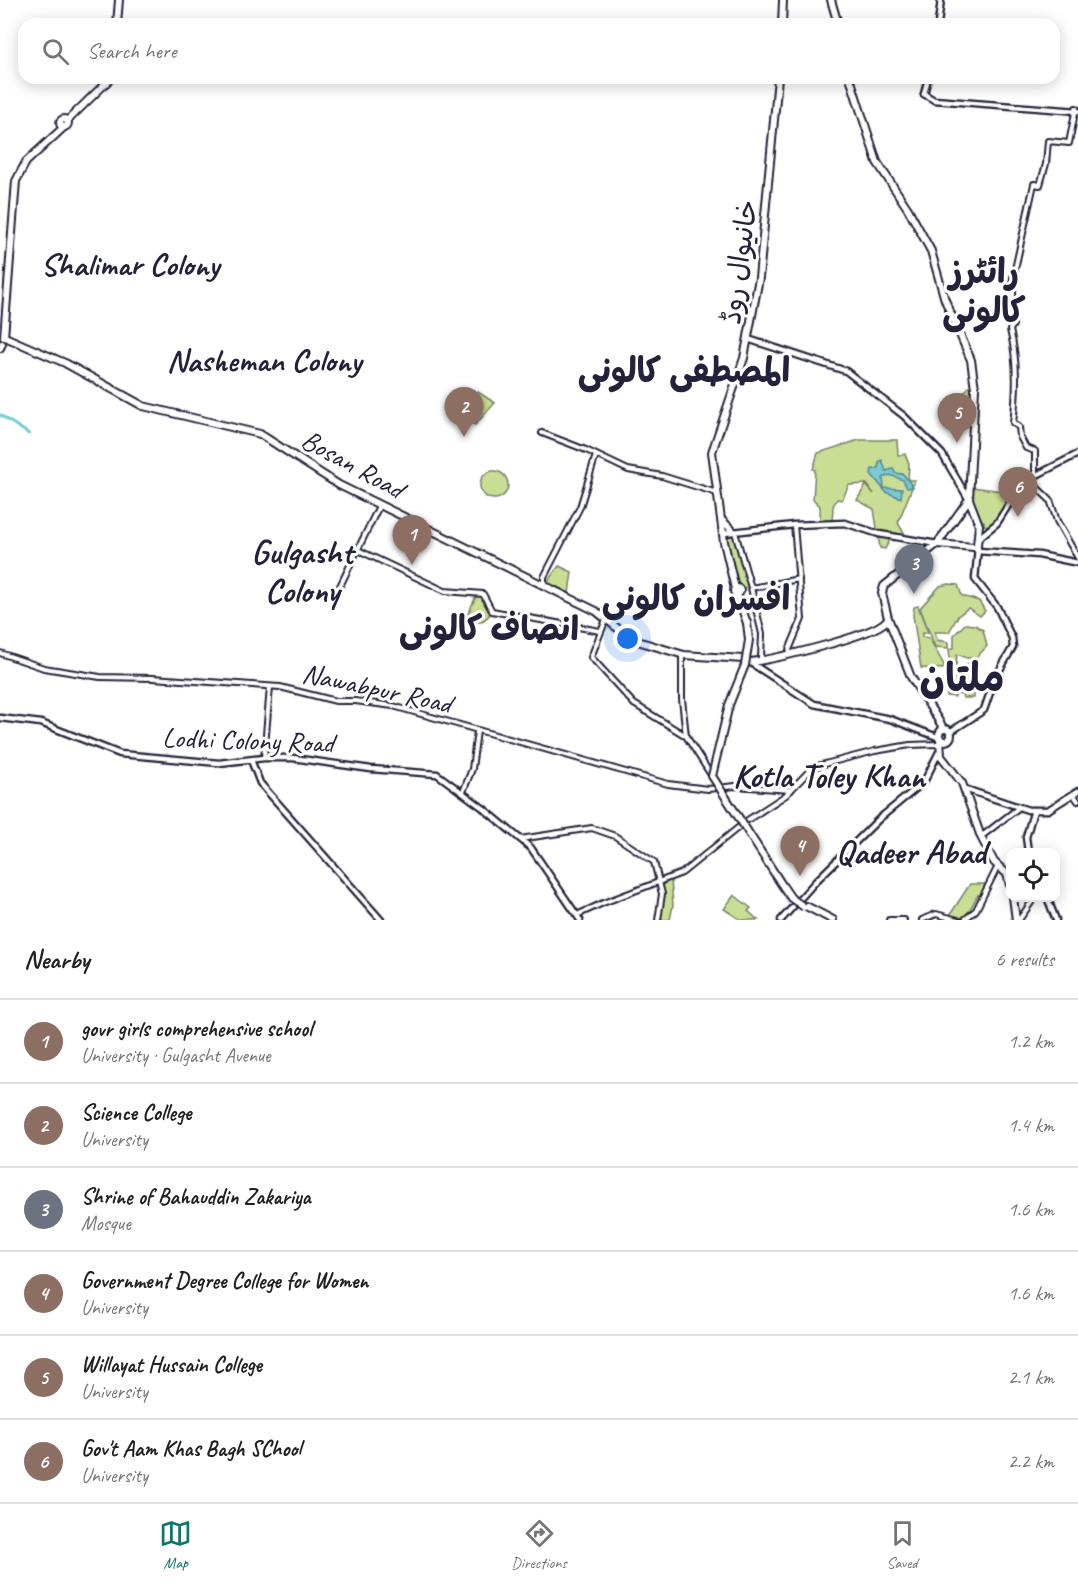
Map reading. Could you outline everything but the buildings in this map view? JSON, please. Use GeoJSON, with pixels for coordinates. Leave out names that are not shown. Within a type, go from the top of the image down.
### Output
{"type":"FeatureCollection","features":[{"type":"Feature","properties":{"kind":"main road"},"geometry":{"type":"LineString","coordinates":[[118,18],[120,0]]}},
{"type":"Feature","properties":{"kind":"main road"},"geometry":{"type":"LineString","coordinates":[[782,18],[784,0]]}},
{"type":"Feature","properties":{"kind":"main road"},"geometry":{"type":"LineString","coordinates":[[829,0],[835,18]]}},
{"type":"Feature","properties":{"kind":"main road"},"geometry":{"type":"LineString","coordinates":[[938,18],[940,0]]}},
{"type":"Feature","properties":{"kind":"main road"},"geometry":{"type":"LineString","coordinates":[[3,341],[16,178],[25,163],[103,84]]}},
{"type":"Feature","properties":{"kind":"main road"},"geometry":{"type":"LineString","coordinates":[[853,84],[877,162],[908,209],[931,251],[945,300],[971,360],[975,388],[969,499],[937,544],[884,586],[882,593],[886,619],[910,678],[942,736]]}},
{"type":"Feature","properties":{"kind":"main road"},"geometry":{"type":"LineString","coordinates":[[926,84],[924,94],[932,99],[1077,110]]}},
{"type":"Feature","properties":{"kind":"main road","name":"خانیوال روڈ"},"geometry":{"type":"LineString","coordinates":[[729,531],[721,510],[713,449],[744,358],[759,278],[778,86]]}},
{"type":"Feature","properties":{"kind":"main road","name":"خانیوال روڈ"},"geometry":{"type":"LineString","coordinates":[[729,531],[724,522],[714,449],[745,359],[761,276],[778,86]]}},
{"type":"Feature","properties":{"kind":"main road"},"geometry":{"type":"LineString","coordinates":[[0,328],[4,309],[13,182],[24,162],[64,123]]}},
{"type":"Feature","properties":{"kind":"main road"},"geometry":{"type":"LineString","coordinates":[[742,661],[746,656],[814,704],[890,719],[942,736],[984,710],[995,678],[1013,647],[1012,638],[999,610],[975,579],[980,537],[978,520],[969,499],[942,454],[911,422],[846,370],[751,340]]}},
{"type":"Feature","properties":{"kind":"main road","name":"Bosan Road"},"geometry":{"type":"LineString","coordinates":[[3,341],[61,361],[135,403],[260,436],[348,492],[403,517]]}},
{"type":"Feature","properties":{"kind":"main road","name":"Bosan Road"},"geometry":{"type":"LineString","coordinates":[[135,403],[260,434],[339,484],[521,574],[600,616],[627,639],[682,657],[742,661]]}},
{"type":"Feature","properties":{"kind":"main road"},"geometry":{"type":"LineString","coordinates":[[980,537],[997,523],[1020,486],[1028,479],[1078,454]]}},
{"type":"Feature","properties":{"kind":"main road"},"geometry":{"type":"LineString","coordinates":[[729,531],[845,523],[876,533],[937,544],[1039,555],[1078,563]]}},
{"type":"Feature","properties":{"kind":"main road"},"geometry":{"type":"LineString","coordinates":[[729,531],[726,540],[737,591],[747,623],[749,658],[731,705],[714,776],[798,905]]}},
{"type":"Feature","properties":{"kind":"main road"},"geometry":{"type":"LineString","coordinates":[[729,531],[733,575]]}},
{"type":"Feature","properties":{"kind":"main road","name":"Bosan Road"},"geometry":{"type":"LineString","coordinates":[[521,574],[542,580],[600,613],[631,639],[684,655],[742,661]]}},
{"type":"Feature","properties":{"kind":"main road"},"geometry":{"type":"LineString","coordinates":[[761,657],[855,632],[886,619]]}},
{"type":"Feature","properties":{"kind":"main road"},"geometry":{"type":"LineString","coordinates":[[751,661],[837,641],[880,627],[886,619]]}},
{"type":"Feature","properties":{"kind":"main road"},"geometry":{"type":"LineString","coordinates":[[780,920],[798,905],[801,895],[880,818],[924,782],[939,752],[942,736],[938,722],[911,677],[886,619]]}},
{"type":"Feature","properties":{"kind":"main road"},"geometry":{"type":"LineString","coordinates":[[747,623],[747,657],[726,715],[712,768],[713,778],[782,885],[798,905]]}},
{"type":"Feature","properties":{"kind":"main road"},"geometry":{"type":"LineString","coordinates":[[751,661],[800,648]]}},
{"type":"Feature","properties":{"kind":"main road","name":"Lodhi Colony Road"},"geometry":{"type":"LineString","coordinates":[[0,718],[41,723],[120,754],[219,763],[264,758],[293,758],[371,769],[430,772],[462,790],[531,848],[579,918]]}},
{"type":"Feature","properties":{"kind":"main road"},"geometry":{"type":"LineString","coordinates":[[938,722],[942,724],[946,721]]}},
{"type":"Feature","properties":{"kind":"main road"},"geometry":{"type":"LineString","coordinates":[[939,752],[965,789],[972,818],[997,864],[1006,873]]}},
{"type":"Feature","properties":{"kind":"main road"},"geometry":{"type":"LineString","coordinates":[[250,760],[255,780],[380,920]]}},
{"type":"Feature","properties":{"kind":"main road"},"geometry":{"type":"LineString","coordinates":[[965,789],[1003,800],[1017,809],[1034,810],[1048,810],[1075,793]]}},
{"type":"Feature","properties":{"kind":"main road"},"geometry":{"type":"LineString","coordinates":[[1027,848],[1026,837],[1034,810]]}},
{"type":"Feature","properties":{"kind":"main road"},"geometry":{"type":"LineString","coordinates":[[798,905],[801,895]]}},
{"type":"Feature","properties":{"kind":"main road"},"geometry":{"type":"LineString","coordinates":[[801,895],[790,896],[798,905],[831,920]]}},
{"type":"Feature","properties":{"kind":"main road"},"geometry":{"type":"LineString","coordinates":[[1013,902],[1017,920]]}},
{"type":"Feature","properties":{"kind":"main road"},"geometry":{"type":"LineString","coordinates":[[1049,902],[1056,920]]}},
{"type":"Feature","properties":{"kind":"street"},"geometry":{"type":"LineString","coordinates":[[1035,475],[1036,452],[1026,448],[1020,437],[1019,427],[1013,423],[1017,370],[1015,347],[1010,330],[1013,325],[1013,278],[1034,184],[1040,185],[1046,168],[1048,141],[1069,143],[1077,110]]}},
{"type":"Feature","properties":{"kind":"street"},"geometry":{"type":"LineString","coordinates":[[542,433],[628,470],[662,476],[718,493]]}},
{"type":"Feature","properties":{"kind":"street"},"geometry":{"type":"LineString","coordinates":[[542,580],[580,507],[596,455]]}},
{"type":"Feature","properties":{"kind":"street"},"geometry":{"type":"LineString","coordinates":[[1028,479],[1050,500],[1057,521],[1078,558]]}},
{"type":"Feature","properties":{"kind":"street"},"geometry":{"type":"LineString","coordinates":[[340,586],[379,506]]}},
{"type":"Feature","properties":{"kind":"street"},"geometry":{"type":"LineString","coordinates":[[789,650],[802,619],[794,525]]}},
{"type":"Feature","properties":{"kind":"street"},"geometry":{"type":"LineString","coordinates":[[729,531],[751,588],[762,634],[761,657]]}},
{"type":"Feature","properties":{"kind":"street"},"geometry":{"type":"LineString","coordinates":[[358,550],[445,591],[483,594],[492,610],[600,631],[492,610]]}},
{"type":"Feature","properties":{"kind":"street"},"geometry":{"type":"LineString","coordinates":[[751,588],[799,579]]}},
{"type":"Feature","properties":{"kind":"street"},"geometry":{"type":"LineString","coordinates":[[606,623],[591,657],[634,704],[687,738],[713,778]]}},
{"type":"Feature","properties":{"kind":"street","name":"Nawabpur Road"},"geometry":{"type":"LineString","coordinates":[[0,653],[55,670],[103,677],[153,678],[270,687],[338,701],[356,700],[393,706],[668,784],[791,790]]}},
{"type":"Feature","properties":{"kind":"street"},"geometry":{"type":"LineString","coordinates":[[682,657],[682,699],[687,738]]}},
{"type":"Feature","properties":{"kind":"street"},"geometry":{"type":"LineString","coordinates":[[264,758],[270,687]]}},
{"type":"Feature","properties":{"kind":"street"},"geometry":{"type":"LineString","coordinates":[[462,790],[472,769],[477,731]]}},
{"type":"Feature","properties":{"kind":"street"},"geometry":{"type":"LineString","coordinates":[[743,823],[791,790],[807,771],[821,764],[942,736]]}},
{"type":"Feature","properties":{"kind":"street"},"geometry":{"type":"LineString","coordinates":[[1075,793],[1078,801]]}},
{"type":"Feature","properties":{"kind":"street"},"geometry":{"type":"LineString","coordinates":[[981,835],[1017,809]]}},
{"type":"Feature","properties":{"kind":"street"},"geometry":{"type":"LineString","coordinates":[[579,918],[659,881],[682,873],[738,827]]}},
{"type":"Feature","properties":{"kind":"street"},"geometry":{"type":"LineString","coordinates":[[520,838],[595,829],[615,836],[650,858],[656,867],[662,894],[658,920]]}},
{"type":"Feature","properties":{"kind":"street"},"geometry":{"type":"LineString","coordinates":[[964,920],[976,910],[997,864]]}},
{"type":"Feature","properties":{"kind":"street"},"geometry":{"type":"LineString","coordinates":[[1017,920],[1031,902]]}},
{"type":"Feature","properties":{"kind":"street"},"geometry":{"type":"LineString","coordinates":[[922,920],[938,914],[958,920]]}},
{"type":"Feature","properties":{"kind":"street"},"geometry":{"type":"LineString","coordinates":[[889,920],[904,920]]}},
{"type":"Feature","properties":{"kind":"green space"},"geometry":{"type":"Polygon","coordinates":[[[969,387],[973,388],[971,420],[961,420],[961,426],[948,425],[950,418],[943,414],[969,387]]]}},
{"type":"Feature","properties":{"kind":"green space"},"geometry":{"type":"Polygon","coordinates":[[[478,392],[495,403],[475,425],[462,417],[478,392]]]}},
{"type":"Feature","properties":{"kind":"green space"},"geometry":{"type":"Polygon","coordinates":[[[859,440],[897,440],[898,455],[905,454],[909,464],[908,480],[915,480],[898,523],[905,535],[893,534],[885,549],[880,548],[874,509],[857,500],[866,485],[874,494],[867,484],[849,485],[842,500],[837,499],[833,506],[832,523],[820,523],[820,506],[813,499],[815,470],[813,469],[818,453],[859,440]]]}},
{"type":"Feature","properties":{"kind":"green space"},"geometry":{"type":"Polygon","coordinates":[[[494,471],[504,475],[508,485],[504,495],[494,499],[484,495],[480,485],[484,475],[494,471]]]}},
{"type":"Feature","properties":{"kind":"green space"},"geometry":{"type":"Polygon","coordinates":[[[972,487],[1002,491],[1001,495],[1010,498],[990,526],[980,521],[972,504],[972,487]]]}},
{"type":"Feature","properties":{"kind":"green space"},"geometry":{"type":"Polygon","coordinates":[[[733,533],[749,587],[740,589],[727,539],[733,533]]]}},
{"type":"Feature","properties":{"kind":"green space"},"geometry":{"type":"Polygon","coordinates":[[[559,566],[572,572],[569,593],[547,582],[559,566]]]}},
{"type":"Feature","properties":{"kind":"green space"},"geometry":{"type":"Polygon","coordinates":[[[958,585],[962,596],[979,601],[985,611],[980,616],[968,608],[958,616],[949,632],[935,632],[937,640],[948,642],[948,648],[935,647],[920,608],[940,586],[958,585]]]}},
{"type":"Feature","properties":{"kind":"green space"},"geometry":{"type":"Polygon","coordinates":[[[478,592],[487,598],[492,611],[487,618],[481,621],[465,620],[478,592]]]}},
{"type":"Feature","properties":{"kind":"green space"},"geometry":{"type":"Polygon","coordinates":[[[918,606],[928,633],[922,633],[922,637],[929,638],[944,665],[943,669],[921,668],[913,615],[914,607],[918,606]]]}},
{"type":"Feature","properties":{"kind":"green space"},"geometry":{"type":"Polygon","coordinates":[[[965,624],[975,625],[983,630],[987,646],[976,658],[967,658],[957,654],[956,665],[951,669],[949,649],[954,648],[954,635],[965,624]]]}},
{"type":"Feature","properties":{"kind":"green space"},"geometry":{"type":"Polygon","coordinates":[[[973,661],[974,698],[963,698],[962,695],[956,694],[955,697],[947,696],[948,675],[973,661]]]}},
{"type":"Feature","properties":{"kind":"green space"},"geometry":{"type":"Polygon","coordinates":[[[671,880],[673,905],[670,920],[658,920],[660,882],[671,880]]]}},
{"type":"Feature","properties":{"kind":"green space"},"geometry":{"type":"Polygon","coordinates":[[[970,884],[989,884],[983,897],[978,895],[964,920],[948,918],[970,884]]]}},
{"type":"Feature","properties":{"kind":"green space"},"geometry":{"type":"Polygon","coordinates":[[[734,895],[751,908],[748,911],[758,920],[741,920],[724,909],[734,895]]]}},
{"type":"Feature","properties":{"kind":"water"},"geometry":{"type":"Polygon","coordinates":[[[882,460],[886,471],[893,469],[895,473],[903,474],[913,487],[907,488],[903,480],[890,475],[883,478],[884,488],[902,489],[901,498],[886,492],[871,474],[872,469],[878,469],[879,462],[882,460]]]}},
{"type":"Feature","properties":{"kind":"waterway"},"geometry":{"type":"LineString","coordinates":[[0,415],[29,434]]}},
{"type":"Feature","properties":{"kind":"waterway"},"geometry":{"type":"LineString","coordinates":[[0,721],[44,726]]}},
{"type":"Feature","properties":{"kind":"waterway"},"geometry":{"type":"LineString","coordinates":[[101,749],[119,757],[214,765]]}},
{"type":"Feature","properties":{"kind":"waterway"},"geometry":{"type":"LineString","coordinates":[[222,765],[248,763]]}},
{"type":"Feature","properties":{"kind":"place","name":"Science College"},"geometry":{"type":"Point","coordinates":[464,437]}},
{"type":"Feature","properties":{"kind":"place","name":"Willayat Hussain College"},"geometry":{"type":"Point","coordinates":[957,443]}},
{"type":"Feature","properties":{"kind":"place","name":"Gov't Aam Khas Bagh SChool"},"geometry":{"type":"Point","coordinates":[1018,517]}},
{"type":"Feature","properties":{"kind":"place","name":"govr girls comprehensive school"},"geometry":{"type":"Point","coordinates":[412,565]}},
{"type":"Feature","properties":{"kind":"place","name":"Shrine of Bahauddin Zakariya"},"geometry":{"type":"Point","coordinates":[914,594]}},
{"type":"Feature","properties":{"kind":"place","name":"Government Degree College for Women"},"geometry":{"type":"Point","coordinates":[800,876]}},
{"type":"Feature","properties":{"kind":"district","name":"Shalimar Colony"},"geometry":{"type":"Point","coordinates":[130,264]}},
{"type":"Feature","properties":{"kind":"district","name":"رائٹرز کالونی"},"geometry":{"type":"Point","coordinates":[984,290]}},
{"type":"Feature","properties":{"kind":"district","name":"Nasheman Colony"},"geometry":{"type":"Point","coordinates":[264,360]}},
{"type":"Feature","properties":{"kind":"district","name":"المصطفی کالونی"},"geometry":{"type":"Point","coordinates":[684,370]}},
{"type":"Feature","properties":{"kind":"district","name":"Gulgasht Colony"},"geometry":{"type":"Point","coordinates":[302,570]}},
{"type":"Feature","properties":{"kind":"district","name":"افسران کالونی"},"geometry":{"type":"Point","coordinates":[696,598]}},
{"type":"Feature","properties":{"kind":"district","name":"انصاف کالونی"},"geometry":{"type":"Point","coordinates":[489,628]}},
{"type":"Feature","properties":{"kind":"district","name":"ملتان"},"geometry":{"type":"Point","coordinates":[962,678]}},
{"type":"Feature","properties":{"kind":"district","name":"Kotla Toley Khan"},"geometry":{"type":"Point","coordinates":[829,775]}},
{"type":"Feature","properties":{"kind":"district","name":"Qadeer Abad"},"geometry":{"type":"Point","coordinates":[911,851]}}]}
